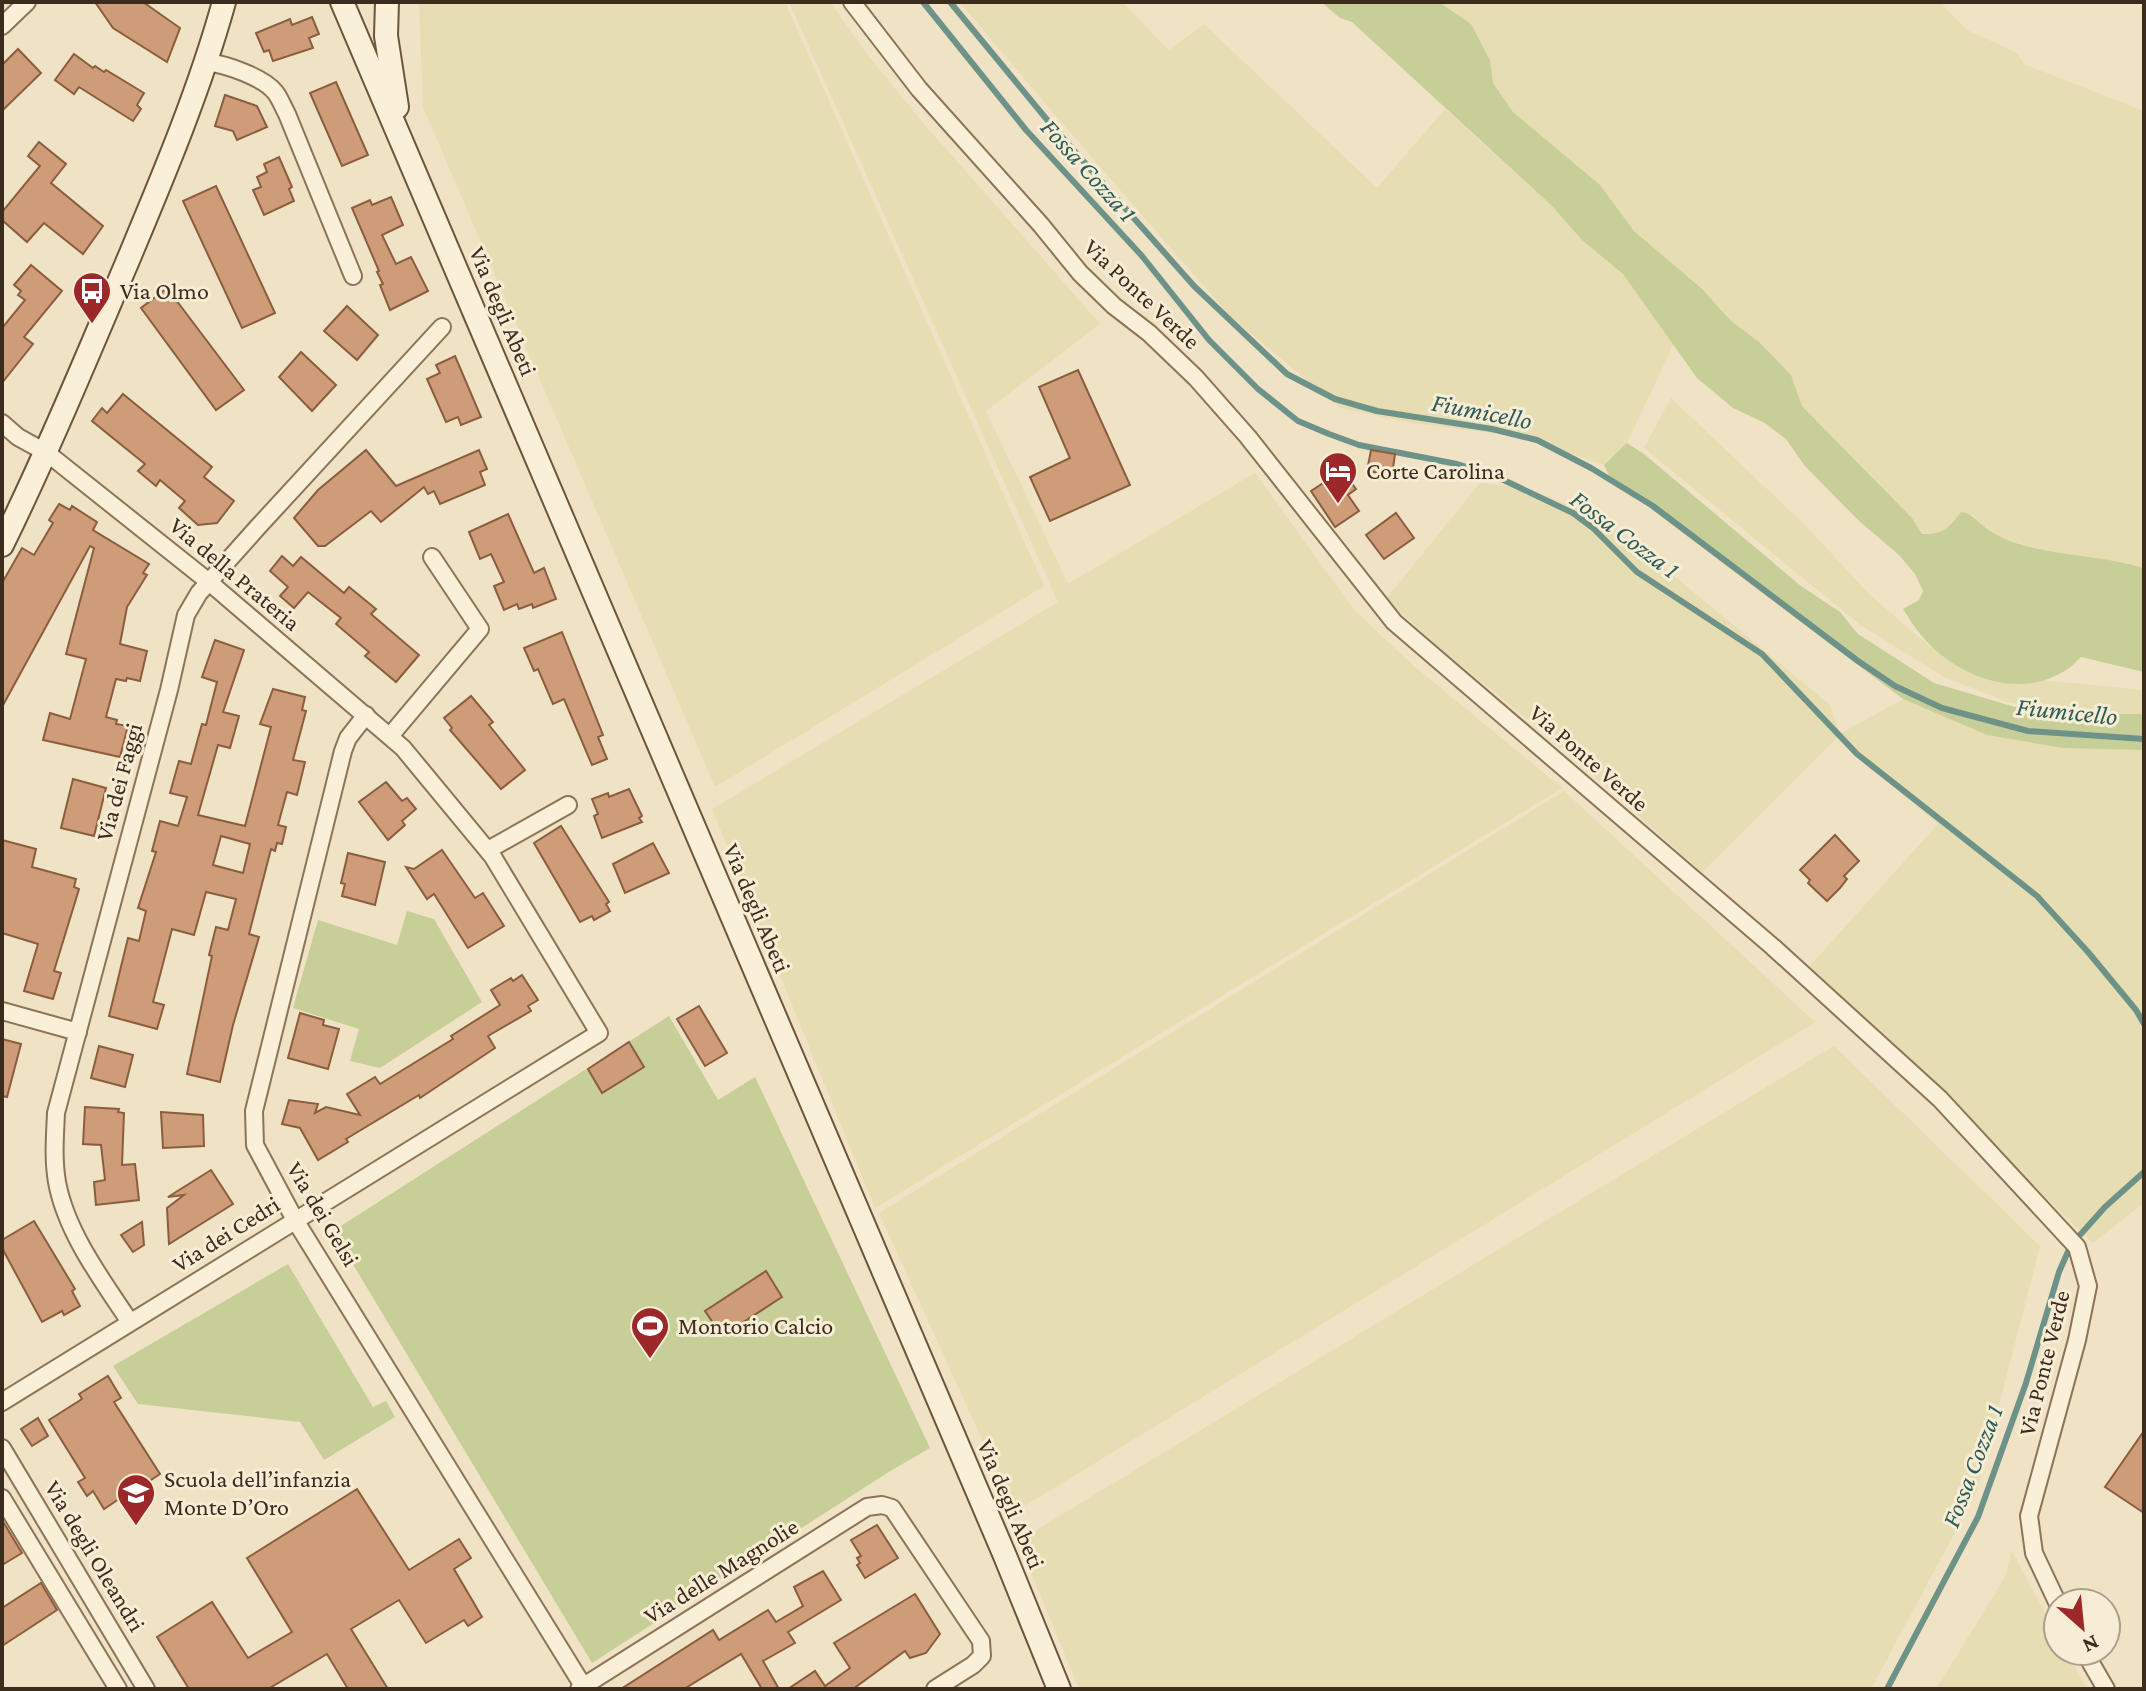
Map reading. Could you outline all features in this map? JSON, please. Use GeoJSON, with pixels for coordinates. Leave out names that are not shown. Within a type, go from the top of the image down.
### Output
{"type":"FeatureCollection","features":[{"type":"Feature","properties":{"kind":"street"},"geometry":{"type":"LineString","coordinates":[[2,26],[27,2]]}},
{"type":"Feature","properties":{"kind":"street"},"geometry":{"type":"LineString","coordinates":[[2,545],[47,453],[178,140],[224,2]]}},
{"type":"Feature","properties":{"kind":"street","name":"Via degli Abeti"},"geometry":{"type":"LineString","coordinates":[[342,2],[1059,1689]]}},
{"type":"Feature","properties":{"kind":"street","name":"Via degli Abeti"},"geometry":{"type":"LineString","coordinates":[[387,2],[386,36],[405,147]]}},
{"type":"Feature","properties":{"kind":"street","name":"Via Ponte Verde"},"geometry":{"type":"LineString","coordinates":[[852,2],[919,89],[1080,273],[1196,378],[1238,425],[1394,622],[1773,947],[1929,1089],[2077,1247],[2088,1286],[2077,1340],[2029,1516],[2034,1553],[2050,1587]]}},
{"type":"Feature","properties":{"kind":"street"},"geometry":{"type":"LineString","coordinates":[[206,62],[252,76],[274,90],[287,114],[353,276]]}},
{"type":"Feature","properties":{"kind":"street","name":"Via dei Faggi"},"geometry":{"type":"LineString","coordinates":[[130,1322],[69,1219],[57,1184],[54,1150],[56,1113],[165,705],[186,615],[209,582],[442,327]]}},
{"type":"Feature","properties":{"kind":"street","name":"Via della Prateria"},"geometry":{"type":"LineString","coordinates":[[2,423],[18,437],[47,453],[209,582],[403,748],[488,850],[599,1033]]}},
{"type":"Feature","properties":{"kind":"street"},"geometry":{"type":"LineString","coordinates":[[390,736],[480,629],[432,557]]}},
{"type":"Feature","properties":{"kind":"street","name":"Via dei Gelsi"},"geometry":{"type":"LineString","coordinates":[[366,715],[348,738],[343,751],[254,1111],[255,1145],[295,1220],[582,1688]]}},
{"type":"Feature","properties":{"kind":"street"},"geometry":{"type":"LineString","coordinates":[[488,850],[568,805]]}},
{"type":"Feature","properties":{"kind":"street"},"geometry":{"type":"LineString","coordinates":[[2,1011],[78,1032]]}},
{"type":"Feature","properties":{"kind":"street","name":"Via dei Cedri"},"geometry":{"type":"LineString","coordinates":[[2,1402],[599,1033]]}},
{"type":"Feature","properties":{"kind":"street","name":"Via degli Oleandri"},"geometry":{"type":"LineString","coordinates":[[2,1448],[146,1689]]}},
{"type":"Feature","properties":{"kind":"street","name":"Via degli Oleandri"},"geometry":{"type":"LineString","coordinates":[[2,1498],[118,1689]]}},
{"type":"Feature","properties":{"kind":"street","name":"Via delle Magnolie"},"geometry":{"type":"LineString","coordinates":[[582,1688],[867,1507],[882,1505],[892,1508],[981,1641],[982,1656],[935,1689]]}},
{"type":"Feature","properties":{"kind":"street"},"geometry":{"type":"LineString","coordinates":[[2093,1667],[2106,1689]]}},
{"type":"Feature","properties":{"kind":"shaded area"},"geometry":{"type":"Polygon","coordinates":[[[419,2],[785,2],[1044,586],[715,787],[423,107],[419,2]]]}},
{"type":"Feature","properties":{"kind":"shaded area"},"geometry":{"type":"Polygon","coordinates":[[[789,2],[830,2],[866,53],[925,125],[1100,324],[986,411],[1068,584],[1255,473],[1355,611],[1415,667],[1562,788],[875,1208],[712,809],[1058,602],[789,2]]]}},
{"type":"Feature","properties":{"kind":"shaded area"},"geometry":{"type":"Polygon","coordinates":[[[960,2],[1122,2],[1169,50],[1204,24],[1377,188],[1445,109],[1551,205],[1582,240],[1623,274],[1674,343],[1627,443],[1604,465],[1516,436],[1412,423],[1340,408],[1229,315],[960,2]]]}},
{"type":"Feature","properties":{"kind":"shaded area"},"geometry":{"type":"Polygon","coordinates":[[[1439,2],[1940,2],[1967,30],[2017,53],[2024,64],[2144,111],[2144,568],[2121,561],[2085,559],[2026,546],[2003,538],[1980,523],[1973,514],[1939,535],[1922,534],[1912,518],[1802,406],[1791,375],[1759,342],[1730,320],[1701,289],[1634,231],[1600,185],[1513,112],[1493,83],[1490,59],[1471,24],[1439,2]]]}},
{"type":"Feature","properties":{"kind":"shaded area"},"geometry":{"type":"Polygon","coordinates":[[[1671,398],[1805,525],[1869,594],[1927,644],[1968,666],[2007,677],[2144,690],[2144,721],[2067,713],[2008,702],[1944,677],[1859,624],[1644,448],[1671,398]]]}},
{"type":"Feature","properties":{"kind":"shaded area"},"geometry":{"type":"Polygon","coordinates":[[[1480,483],[1526,488],[1597,516],[1830,705],[1840,734],[1903,699],[1987,735],[2063,748],[2144,750],[2144,1203],[2093,1243],[1808,968],[1938,824],[1869,767],[1840,735],[1702,872],[1552,739],[1435,644],[1386,599],[1480,483]]]}},
{"type":"Feature","properties":{"kind":"shaded area"},"geometry":{"type":"Polygon","coordinates":[[[1564,791],[1815,1022],[1015,1512],[879,1213],[1564,791]]]}},
{"type":"Feature","properties":{"kind":"shaded area"},"geometry":{"type":"Polygon","coordinates":[[[1834,1046],[2040,1246],[1977,1491],[1871,1689],[1079,1689],[1018,1541],[1834,1046]]]}},
{"type":"Feature","properties":{"kind":"shaded area"},"geometry":{"type":"Polygon","coordinates":[[[2012,1551],[2042,1607],[2042,1667],[2075,1667],[2087,1689],[1936,1689],[2004,1579],[2012,1551]]]}},
{"type":"Feature","properties":{"kind":"green space"},"geometry":{"type":"Polygon","coordinates":[[[1321,2],[1439,2],[1471,24],[1490,60],[1493,83],[1513,112],[1600,185],[1634,231],[1702,289],[1730,320],[1759,342],[1791,375],[1802,406],[1912,518],[1922,534],[1945,529],[1961,512],[1972,516],[1997,535],[2020,544],[2144,568],[2144,672],[2081,657],[2066,670],[2043,681],[2004,683],[1967,671],[1934,649],[1903,609],[1919,600],[1923,591],[1915,574],[1899,555],[1858,520],[1804,465],[1786,439],[1765,423],[1733,408],[1697,378],[1623,274],[1582,240],[1551,205],[1352,22],[1340,18],[1321,2]]]}},
{"type":"Feature","properties":{"kind":"green space"},"geometry":{"type":"Polygon","coordinates":[[[1627,443],[1801,586],[1840,612],[1858,634],[1934,683],[2015,707],[2056,706],[2112,714],[2144,714],[2144,750],[2063,748],[1987,735],[1903,699],[1610,478],[1604,465],[1627,443]]]}},
{"type":"Feature","properties":{"kind":"green space"},"geometry":{"type":"Polygon","coordinates":[[[407,911],[434,919],[482,1002],[380,1068],[350,1061],[359,1029],[293,1008],[318,920],[397,945],[407,911]]]}},
{"type":"Feature","properties":{"kind":"green space","name":"Montorio Calcio"},"geometry":{"type":"Polygon","coordinates":[[[669,1016],[718,1100],[755,1077],[930,1448],[592,1663],[333,1231],[669,1016]]]}},
{"type":"Feature","properties":{"kind":"green space"},"geometry":{"type":"Polygon","coordinates":[[[288,1264],[373,1407],[386,1401],[395,1417],[324,1460],[300,1422],[138,1404],[113,1366],[288,1264]]]}},
{"type":"Feature","properties":{"kind":"building"},"geometry":{"type":"Polygon","coordinates":[[[95,2],[143,2],[180,28],[167,62],[113,28],[95,2]]]}},
{"type":"Feature","properties":{"kind":"building"},"geometry":{"type":"Polygon","coordinates":[[[312,17],[319,34],[309,38],[313,48],[273,61],[269,50],[264,52],[256,33],[290,19],[292,25],[312,17]]]}},
{"type":"Feature","properties":{"kind":"building"},"geometry":{"type":"Polygon","coordinates":[[[18,49],[41,73],[2,111],[2,65],[18,49]]]}},
{"type":"Feature","properties":{"kind":"building"},"geometry":{"type":"Polygon","coordinates":[[[74,54],[93,68],[106,70],[144,93],[137,105],[141,109],[133,121],[79,87],[74,94],[55,80],[74,54]]]}},
{"type":"Feature","properties":{"kind":"building"},"geometry":{"type":"Polygon","coordinates":[[[336,82],[368,155],[342,166],[310,93],[336,82]]]}},
{"type":"Feature","properties":{"kind":"building"},"geometry":{"type":"Polygon","coordinates":[[[225,95],[257,106],[267,127],[237,140],[233,131],[215,126],[225,95]]]}},
{"type":"Feature","properties":{"kind":"building"},"geometry":{"type":"Polygon","coordinates":[[[39,142],[66,164],[51,183],[103,226],[83,254],[44,223],[27,242],[2,220],[2,212],[40,166],[28,156],[39,142]]]}},
{"type":"Feature","properties":{"kind":"building"},"geometry":{"type":"Polygon","coordinates":[[[279,157],[292,187],[289,189],[294,201],[264,215],[253,190],[261,187],[257,177],[267,172],[264,164],[279,157]]]}},
{"type":"Feature","properties":{"kind":"building"},"geometry":{"type":"Polygon","coordinates":[[[216,186],[275,313],[242,328],[183,201],[216,186]]]}},
{"type":"Feature","properties":{"kind":"building"},"geometry":{"type":"Polygon","coordinates":[[[391,197],[403,225],[382,235],[396,264],[411,257],[428,291],[390,310],[380,285],[383,284],[379,271],[352,208],[370,200],[372,205],[391,197]]]}},
{"type":"Feature","properties":{"kind":"building"},"geometry":{"type":"Polygon","coordinates":[[[31,265],[62,291],[24,337],[33,344],[2,383],[2,328],[25,300],[18,295],[21,291],[14,285],[31,265]]]}},
{"type":"Feature","properties":{"kind":"building"},"geometry":{"type":"Polygon","coordinates":[[[167,288],[244,390],[216,410],[141,308],[167,288]]]}},
{"type":"Feature","properties":{"kind":"building"},"geometry":{"type":"Polygon","coordinates":[[[347,306],[378,335],[357,360],[324,331],[347,306]]]}},
{"type":"Feature","properties":{"kind":"building"},"geometry":{"type":"Polygon","coordinates":[[[301,352],[336,385],[312,411],[279,377],[301,352]]]}},
{"type":"Feature","properties":{"kind":"building"},"geometry":{"type":"Polygon","coordinates":[[[455,356],[481,417],[461,425],[458,417],[446,422],[427,379],[440,373],[436,365],[455,356]]]}},
{"type":"Feature","properties":{"kind":"building"},"geometry":{"type":"Polygon","coordinates":[[[1078,370],[1130,485],[1050,521],[1030,477],[1070,458],[1039,387],[1078,370]]]}},
{"type":"Feature","properties":{"kind":"building"},"geometry":{"type":"Polygon","coordinates":[[[123,394],[212,467],[204,477],[234,501],[217,523],[198,525],[179,508],[185,501],[160,480],[156,486],[138,471],[145,464],[92,421],[102,408],[107,413],[123,394]]]}},
{"type":"Feature","properties":{"kind":"building"},"geometry":{"type":"Polygon","coordinates":[[[366,450],[396,486],[479,450],[487,469],[480,472],[485,485],[440,504],[434,491],[428,494],[424,487],[381,522],[371,511],[325,546],[318,546],[294,518],[318,490],[366,450]]]}},
{"type":"Feature","properties":{"kind":"building"},"geometry":{"type":"Polygon","coordinates":[[[1371,450],[1395,454],[1392,475],[1367,471],[1371,450]]]}},
{"type":"Feature","properties":{"kind":"building","name":"Corte Carolina"},"geometry":{"type":"Polygon","coordinates":[[[1345,474],[1356,489],[1348,495],[1359,511],[1335,527],[1311,491],[1334,476],[1336,480],[1345,474]]]}},
{"type":"Feature","properties":{"kind":"building"},"geometry":{"type":"Polygon","coordinates":[[[59,504],[70,510],[72,506],[97,522],[93,530],[149,564],[143,573],[147,575],[127,607],[120,644],[147,651],[140,681],[116,679],[106,717],[117,720],[116,724],[128,726],[120,757],[43,740],[50,713],[70,719],[86,659],[66,654],[94,548],[90,546],[2,707],[2,583],[22,548],[34,555],[53,523],[49,520],[59,504]]]}},
{"type":"Feature","properties":{"kind":"building"},"geometry":{"type":"Polygon","coordinates":[[[1396,513],[1414,538],[1384,559],[1366,535],[1396,513]]]}},
{"type":"Feature","properties":{"kind":"building"},"geometry":{"type":"Polygon","coordinates":[[[508,514],[534,573],[544,568],[556,599],[533,608],[532,604],[519,609],[517,604],[504,610],[494,586],[504,582],[491,554],[480,559],[469,532],[508,514]]]}},
{"type":"Feature","properties":{"kind":"building"},"geometry":{"type":"Polygon","coordinates":[[[282,556],[293,566],[301,557],[344,593],[349,587],[376,609],[371,614],[419,655],[396,682],[365,656],[369,652],[336,624],[341,618],[308,592],[294,608],[280,596],[288,587],[270,571],[282,556]]]}},
{"type":"Feature","properties":{"kind":"building"},"geometry":{"type":"Polygon","coordinates":[[[562,632],[603,735],[598,737],[607,759],[592,765],[564,699],[553,704],[538,669],[534,671],[524,648],[562,632]]]}},
{"type":"Feature","properties":{"kind":"building"},"geometry":{"type":"Polygon","coordinates":[[[215,640],[244,650],[223,712],[239,716],[230,748],[218,745],[198,815],[245,826],[271,727],[260,724],[273,689],[305,697],[302,710],[306,711],[293,760],[305,762],[297,795],[287,792],[278,825],[286,827],[282,844],[277,843],[275,851],[271,849],[249,934],[259,937],[220,1082],[187,1074],[216,927],[228,930],[236,899],[206,892],[194,935],[172,929],[153,1002],[164,1005],[157,1029],[109,1016],[128,938],[139,941],[146,911],[138,908],[156,852],[152,851],[160,821],[178,826],[187,797],[170,793],[179,761],[191,764],[202,724],[206,725],[217,682],[202,677],[215,640]],[[221,836],[213,865],[243,873],[250,844],[221,836]]]}},
{"type":"Feature","properties":{"kind":"building"},"geometry":{"type":"Polygon","coordinates":[[[471,696],[493,722],[489,725],[525,770],[501,789],[450,730],[452,728],[444,718],[471,696]]]}},
{"type":"Feature","properties":{"kind":"building"},"geometry":{"type":"Polygon","coordinates":[[[73,779],[106,788],[94,836],[61,828],[73,779]]]}},
{"type":"Feature","properties":{"kind":"building"},"geometry":{"type":"Polygon","coordinates":[[[386,782],[402,801],[407,798],[416,809],[402,821],[405,825],[388,840],[359,802],[386,782]]]}},
{"type":"Feature","properties":{"kind":"building"},"geometry":{"type":"Polygon","coordinates":[[[629,789],[642,822],[602,838],[592,799],[608,793],[609,797],[629,789]]]}},
{"type":"Feature","properties":{"kind":"building"},"geometry":{"type":"Polygon","coordinates":[[[561,826],[609,902],[606,904],[610,911],[594,920],[592,916],[580,922],[534,843],[561,826]]]}},
{"type":"Feature","properties":{"kind":"building"},"geometry":{"type":"Polygon","coordinates":[[[1835,835],[1859,861],[1827,901],[1808,883],[1810,880],[1800,870],[1835,835]]]}},
{"type":"Feature","properties":{"kind":"building"},"geometry":{"type":"Polygon","coordinates":[[[2,840],[36,849],[32,867],[76,879],[74,887],[79,889],[54,971],[61,973],[53,999],[24,991],[38,944],[2,933],[2,840]]]}},
{"type":"Feature","properties":{"kind":"building"},"geometry":{"type":"Polygon","coordinates":[[[653,843],[669,873],[625,893],[613,864],[653,843]]]}},
{"type":"Feature","properties":{"kind":"building"},"geometry":{"type":"Polygon","coordinates":[[[442,850],[475,898],[483,893],[504,926],[468,948],[434,894],[427,899],[406,867],[414,869],[442,850]]]}},
{"type":"Feature","properties":{"kind":"building"},"geometry":{"type":"Polygon","coordinates":[[[348,853],[385,862],[375,905],[342,896],[345,884],[341,883],[348,853]]]}},
{"type":"Feature","properties":{"kind":"building"},"geometry":{"type":"Polygon","coordinates":[[[522,975],[538,1000],[528,1006],[531,1011],[488,1036],[495,1048],[420,1098],[419,1095],[346,1139],[348,1142],[318,1160],[300,1128],[282,1124],[289,1100],[318,1104],[315,1113],[326,1107],[360,1115],[347,1094],[375,1077],[380,1084],[453,1039],[451,1036],[500,1005],[491,990],[522,975]]]}},
{"type":"Feature","properties":{"kind":"building"},"geometry":{"type":"Polygon","coordinates":[[[699,1006],[727,1053],[705,1066],[677,1019],[699,1006]]]}},
{"type":"Feature","properties":{"kind":"building"},"geometry":{"type":"Polygon","coordinates":[[[300,1013],[324,1020],[323,1025],[339,1029],[328,1069],[288,1058],[300,1013]]]}},
{"type":"Feature","properties":{"kind":"building"},"geometry":{"type":"Polygon","coordinates":[[[2,1039],[21,1044],[7,1097],[2,1096],[2,1039]]]}},
{"type":"Feature","properties":{"kind":"building"},"geometry":{"type":"Polygon","coordinates":[[[629,1042],[644,1067],[602,1093],[588,1069],[629,1042]]]}},
{"type":"Feature","properties":{"kind":"building"},"geometry":{"type":"Polygon","coordinates":[[[99,1046],[133,1055],[125,1087],[91,1078],[99,1046]]]}},
{"type":"Feature","properties":{"kind":"building"},"geometry":{"type":"Polygon","coordinates":[[[85,1107],[119,1109],[118,1112],[124,1113],[122,1165],[135,1164],[139,1200],[96,1205],[94,1182],[105,1180],[101,1145],[83,1144],[85,1107]]]}},
{"type":"Feature","properties":{"kind":"building"},"geometry":{"type":"Polygon","coordinates":[[[161,1112],[203,1115],[204,1146],[163,1148],[161,1112]]]}},
{"type":"Feature","properties":{"kind":"building"},"geometry":{"type":"Polygon","coordinates":[[[211,1170],[233,1204],[169,1244],[167,1208],[184,1195],[168,1197],[211,1170]]]}},
{"type":"Feature","properties":{"kind":"building"},"geometry":{"type":"Polygon","coordinates":[[[34,1221],[75,1289],[72,1291],[80,1306],[42,1322],[2,1248],[2,1240],[34,1221]]]}},
{"type":"Feature","properties":{"kind":"building"},"geometry":{"type":"Polygon","coordinates":[[[142,1222],[144,1245],[133,1252],[121,1235],[142,1222]]]}},
{"type":"Feature","properties":{"kind":"building"},"geometry":{"type":"Polygon","coordinates":[[[766,1271],[782,1297],[722,1336],[705,1311],[766,1271]]]}},
{"type":"Feature","properties":{"kind":"building","name":"Scuola dell’infanzia Monte D’Oro"},"geometry":{"type":"Polygon","coordinates":[[[108,1376],[121,1398],[114,1402],[160,1474],[145,1484],[149,1490],[124,1506],[119,1499],[104,1509],[93,1491],[87,1496],[78,1482],[85,1478],[49,1420],[82,1399],[79,1394],[108,1376]]]}},
{"type":"Feature","properties":{"kind":"building"},"geometry":{"type":"Polygon","coordinates":[[[38,1418],[48,1436],[32,1446],[21,1429],[38,1418]]]}},
{"type":"Feature","properties":{"kind":"building"},"geometry":{"type":"Polygon","coordinates":[[[2144,1431],[2144,1513],[2105,1487],[2144,1431]]]}},
{"type":"Feature","properties":{"kind":"building"},"geometry":{"type":"Polygon","coordinates":[[[357,1489],[409,1570],[459,1539],[471,1558],[454,1569],[482,1617],[468,1626],[464,1620],[426,1643],[399,1600],[351,1629],[388,1689],[348,1689],[327,1654],[268,1689],[189,1689],[157,1637],[212,1602],[248,1658],[292,1632],[247,1558],[357,1489]]]}},
{"type":"Feature","properties":{"kind":"building"},"geometry":{"type":"Polygon","coordinates":[[[2,1520],[22,1553],[2,1565],[2,1520]]]}},
{"type":"Feature","properties":{"kind":"building"},"geometry":{"type":"Polygon","coordinates":[[[877,1525],[898,1558],[865,1578],[857,1565],[860,1563],[857,1558],[861,1556],[851,1540],[877,1525]]]}},
{"type":"Feature","properties":{"kind":"building"},"geometry":{"type":"Polygon","coordinates":[[[823,1571],[841,1600],[788,1632],[795,1643],[763,1661],[779,1689],[762,1689],[741,1654],[684,1689],[621,1689],[713,1630],[719,1640],[768,1610],[776,1622],[803,1606],[794,1587],[823,1571]]]}},
{"type":"Feature","properties":{"kind":"building"},"geometry":{"type":"Polygon","coordinates":[[[41,1583],[57,1610],[2,1646],[2,1608],[41,1583]]]}},
{"type":"Feature","properties":{"kind":"building"},"geometry":{"type":"Polygon","coordinates":[[[915,1594],[940,1634],[926,1653],[910,1658],[905,1651],[853,1689],[788,1689],[815,1671],[825,1686],[850,1668],[834,1643],[915,1594]]]}},
{"type":"Feature","properties":{"kind":"waterway","name":"Fossa Cozza 1"},"geometry":{"type":"LineString","coordinates":[[923,2],[1026,130],[1142,256],[1209,340],[1258,389],[1298,421],[1329,434],[1359,445],[1457,464],[1493,475],[1573,513],[1593,528],[1637,572],[1762,654],[1857,754],[2037,896],[2088,952],[2144,1024]]}},
{"type":"Feature","properties":{"kind":"waterway","name":"Fiumicello"},"geometry":{"type":"LineString","coordinates":[[950,2],[1053,127],[1194,286],[1287,374],[1335,399],[1377,411],[1492,429],[1537,440],[1653,506],[1858,661],[1895,686],[1942,708],[2028,731],[2144,739]]}},
{"type":"Feature","properties":{"kind":"waterway","name":"Fossa Cozza 1"},"geometry":{"type":"LineString","coordinates":[[2080,1235],[2105,1207],[2144,1172]]}},
{"type":"Feature","properties":{"kind":"waterway","name":"Fossa Cozza 1"},"geometry":{"type":"LineString","coordinates":[[1887,1689],[1978,1517],[2070,1247]]}},
{"type":"Feature","properties":{"kind":"place","name":"Via Olmo"},"geometry":{"type":"Point","coordinates":[92,325]}},
{"type":"Feature","properties":{"kind":"place","name":"Corte Carolina"},"geometry":{"type":"Point","coordinates":[1338,505]}},
{"type":"Feature","properties":{"kind":"place","name":"Montorio Calcio"},"geometry":{"type":"Point","coordinates":[650,1360]}},
{"type":"Feature","properties":{"kind":"place","name":"Scuola dell’infanzia Monte D’Oro"},"geometry":{"type":"Point","coordinates":[136,1527]}}]}
